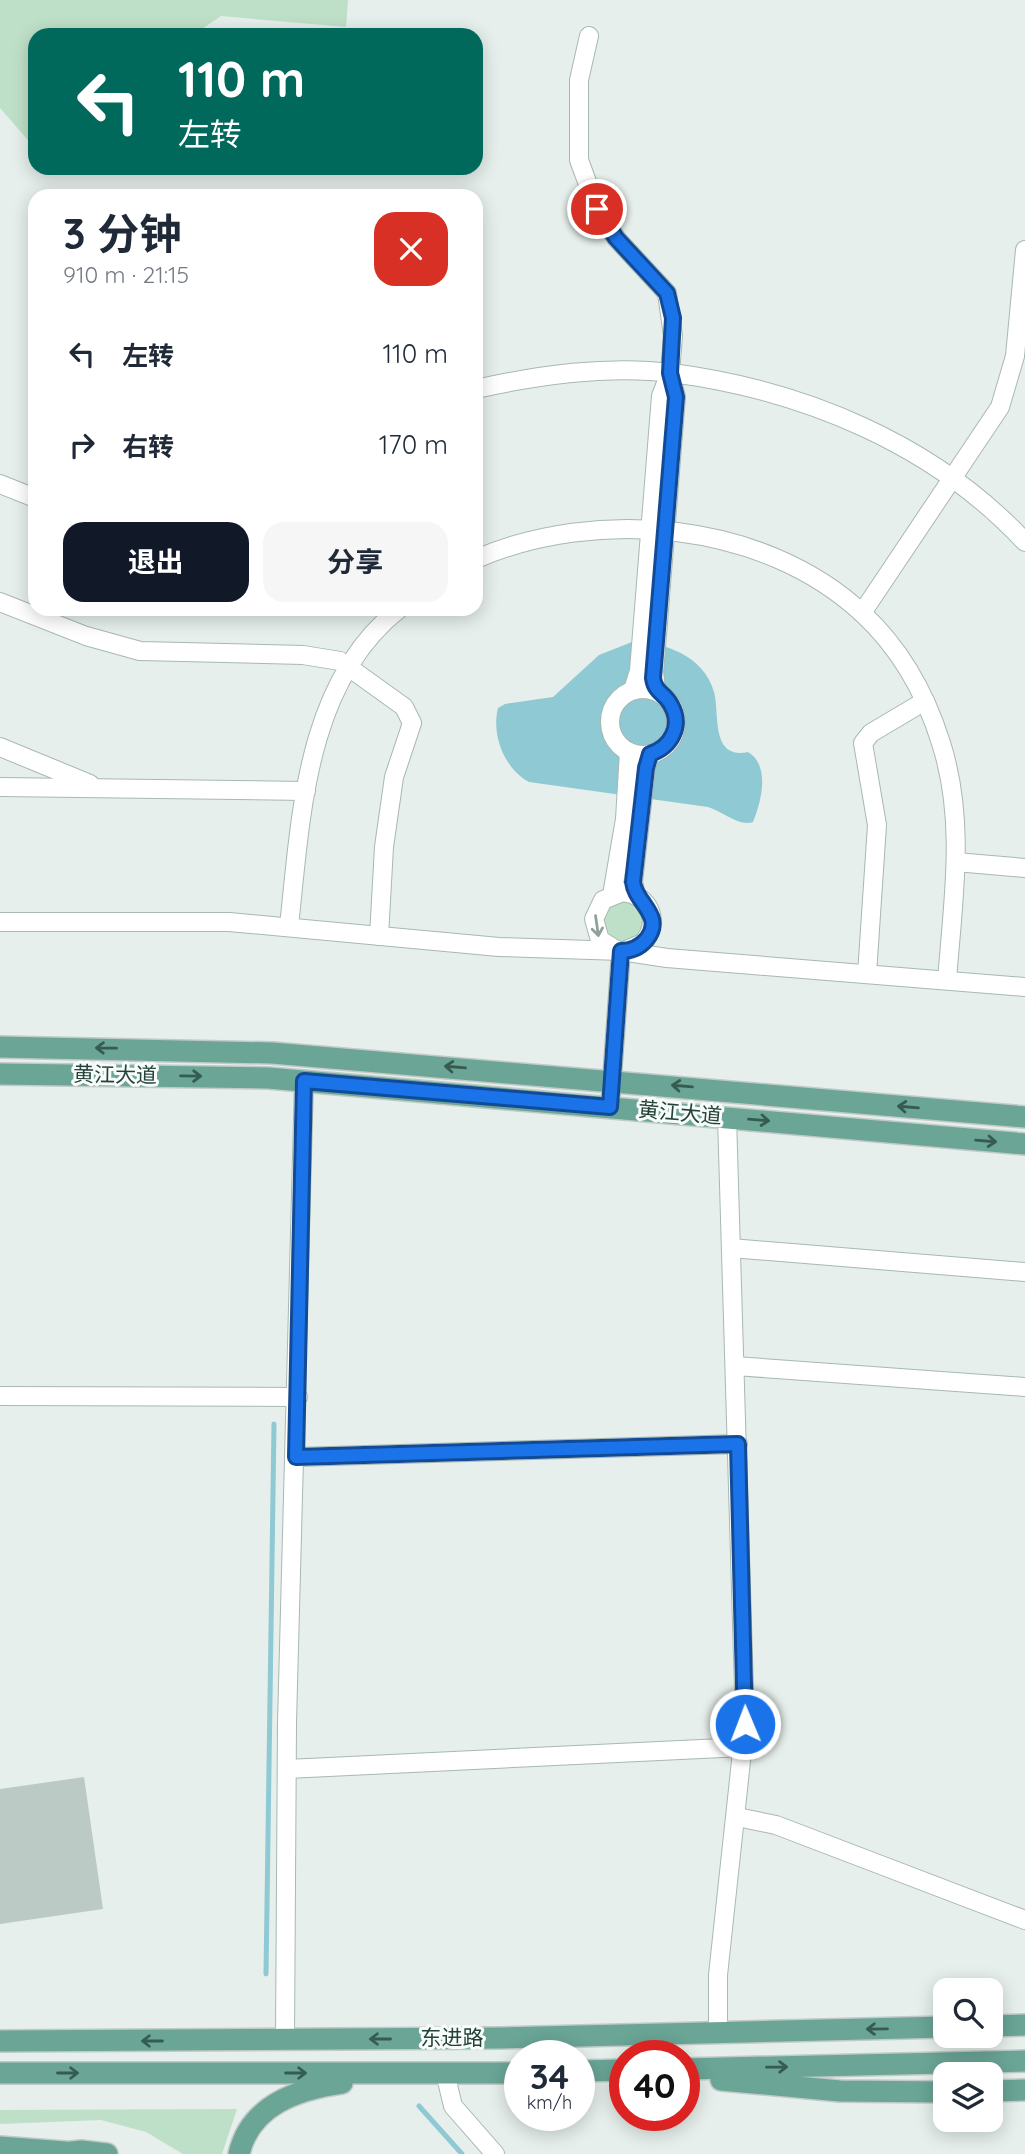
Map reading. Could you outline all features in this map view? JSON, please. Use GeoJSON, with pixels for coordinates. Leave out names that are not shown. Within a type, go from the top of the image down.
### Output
{"type":"FeatureCollection","features":[{"type":"Feature","properties":{"kind":"main road","name":"黄江大道"},"geometry":{"type":"LineString","coordinates":[[0,1047],[272,1052],[1025,1117]]}},
{"type":"Feature","properties":{"kind":"main road","name":"黄江大道"},"geometry":{"type":"LineString","coordinates":[[0,1074],[165,1075],[304,1081],[1025,1144]]}},
{"type":"Feature","properties":{"kind":"main road"},"geometry":{"type":"LineString","coordinates":[[1003,2026],[1025,2025]]}},
{"type":"Feature","properties":{"kind":"main road","name":"东进路"},"geometry":{"type":"LineString","coordinates":[[0,2041],[285,2040],[933,2027]]}},
{"type":"Feature","properties":{"kind":"main road"},"geometry":{"type":"LineString","coordinates":[[700,2069],[1025,2061]]}},
{"type":"Feature","properties":{"kind":"main road","name":"东进路"},"geometry":{"type":"LineString","coordinates":[[0,2073],[504,2073]]}},
{"type":"Feature","properties":{"kind":"main road"},"geometry":{"type":"LineString","coordinates":[[239,2154],[242,2142],[254,2122],[270,2106],[292,2095],[321,2086],[416,2073]]}},
{"type":"Feature","properties":{"kind":"main road"},"geometry":{"type":"LineString","coordinates":[[700,2078],[840,2091],[933,2092]]}},
{"type":"Feature","properties":{"kind":"main road"},"geometry":{"type":"LineString","coordinates":[[1003,2091],[1025,2090]]}},
{"type":"Feature","properties":{"kind":"main road"},"geometry":{"type":"LineString","coordinates":[[0,2147],[107,2154]]}},
{"type":"Feature","properties":{"kind":"street"},"geometry":{"type":"LineString","coordinates":[[589,36],[579,80],[579,160],[597,209],[624,247],[667,293],[673,318],[670,373],[661,396],[658,531],[649,640],[656,691]]}},
{"type":"Feature","properties":{"kind":"street"},"geometry":{"type":"LineString","coordinates":[[862,613],[1000,407],[1015,356],[1025,250]]}},
{"type":"Feature","properties":{"kind":"street"},"geometry":{"type":"LineString","coordinates":[[483,388],[578,373],[670,373],[763,390],[817,407],[915,454],[953,479],[1008,523],[1025,542]]}},
{"type":"Feature","properties":{"kind":"street"},"geometry":{"type":"LineString","coordinates":[[0,484],[28,495]]}},
{"type":"Feature","properties":{"kind":"street"},"geometry":{"type":"LineString","coordinates":[[483,556],[508,545],[563,536],[658,531],[754,550],[792,565],[862,613],[917,681],[942,745],[954,801],[956,862],[947,980]]}},
{"type":"Feature","properties":{"kind":"street"},"geometry":{"type":"LineString","coordinates":[[0,602],[28,613]]}},
{"type":"Feature","properties":{"kind":"street"},"geometry":{"type":"LineString","coordinates":[[35,616],[86,636],[140,651],[303,655],[332,659],[349,666],[404,707],[411,717],[392,788],[383,859],[379,936]]}},
{"type":"Feature","properties":{"kind":"street"},"geometry":{"type":"LineString","coordinates":[[289,926],[306,790],[311,761],[324,719],[349,666],[379,625],[390,616]]}},
{"type":"Feature","properties":{"kind":"street"},"geometry":{"type":"LineString","coordinates":[[633,690],[649,640]]}},
{"type":"Feature","properties":{"kind":"street"},"geometry":{"type":"LineString","coordinates":[[633,690],[656,691],[671,703],[676,724],[668,743],[650,754],[629,752],[616,742],[609,721],[615,702],[633,690]]}},
{"type":"Feature","properties":{"kind":"street"},"geometry":{"type":"LineString","coordinates":[[867,974],[877,825],[863,743],[871,733],[925,701]]}},
{"type":"Feature","properties":{"kind":"street"},"geometry":{"type":"LineString","coordinates":[[0,747],[100,788]]}},
{"type":"Feature","properties":{"kind":"street"},"geometry":{"type":"LineString","coordinates":[[629,752],[633,820],[633,882],[636,895],[649,908],[652,929],[643,943],[621,951],[604,944],[594,925],[600,905],[612,895],[633,820],[650,754]]}},
{"type":"Feature","properties":{"kind":"street"},"geometry":{"type":"LineString","coordinates":[[0,787],[306,790]]}},
{"type":"Feature","properties":{"kind":"street"},"geometry":{"type":"LineString","coordinates":[[956,862],[1025,868]]}},
{"type":"Feature","properties":{"kind":"street"},"geometry":{"type":"LineString","coordinates":[[612,895],[636,895]]}},
{"type":"Feature","properties":{"kind":"street"},"geometry":{"type":"LineString","coordinates":[[0,922],[229,922],[499,947],[621,951],[667,958],[1025,986]]}},
{"type":"Feature","properties":{"kind":"street"},"geometry":{"type":"LineString","coordinates":[[610,1107],[621,951]]}},
{"type":"Feature","properties":{"kind":"street"},"geometry":{"type":"LineString","coordinates":[[285,2040],[287,1769],[304,1081]]}},
{"type":"Feature","properties":{"kind":"street"},"geometry":{"type":"LineString","coordinates":[[718,2033],[720,1954],[743,1748],[738,1444],[727,1117]]}},
{"type":"Feature","properties":{"kind":"street"},"geometry":{"type":"LineString","coordinates":[[731,1248],[1025,1272]]}},
{"type":"Feature","properties":{"kind":"street"},"geometry":{"type":"LineString","coordinates":[[735,1366],[1025,1387]]}},
{"type":"Feature","properties":{"kind":"street"},"geometry":{"type":"LineString","coordinates":[[0,1396],[298,1397]]}},
{"type":"Feature","properties":{"kind":"street"},"geometry":{"type":"LineString","coordinates":[[296,1457],[738,1444]]}},
{"type":"Feature","properties":{"kind":"street"},"geometry":{"type":"LineString","coordinates":[[287,1769],[743,1748]]}},
{"type":"Feature","properties":{"kind":"street"},"geometry":{"type":"LineString","coordinates":[[737,1817],[776,1825],[1025,1920]]}},
{"type":"Feature","properties":{"kind":"street"},"geometry":{"type":"LineString","coordinates":[[445,2073],[453,2106],[495,2154]]}},
{"type":"Feature","properties":{"kind":"green space"},"geometry":{"type":"Polygon","coordinates":[[[0,0],[348,0],[346,27],[221,16],[203,28],[28,28],[28,140],[0,108],[0,0]]]}},
{"type":"Feature","properties":{"kind":"green space"},"geometry":{"type":"Polygon","coordinates":[[[623,900],[638,906],[644,921],[638,936],[623,942],[608,936],[602,921],[608,906],[623,900]]]}},
{"type":"Feature","properties":{"kind":"green space"},"geometry":{"type":"Polygon","coordinates":[[[237,2109],[222,2154],[183,2154],[146,2132],[101,2120],[0,2124],[0,2110],[237,2109]]]}},
{"type":"Feature","properties":{"kind":"water"},"geometry":{"type":"Polygon","coordinates":[[[632,642],[670,648],[702,669],[714,692],[722,742],[736,753],[748,752],[760,766],[761,795],[753,822],[736,821],[708,807],[529,782],[513,769],[498,740],[498,708],[505,704],[553,697],[599,655],[632,642]]]}},
{"type":"Feature","properties":{"kind":"building"},"geometry":{"type":"Polygon","coordinates":[[[84,1777],[103,1909],[0,1924],[0,1789],[84,1777]]]}},
{"type":"Feature","properties":{"kind":"waterway"},"geometry":{"type":"LineString","coordinates":[[266,1974],[274,1424]]}},
{"type":"Feature","properties":{"kind":"waterway"},"geometry":{"type":"LineString","coordinates":[[419,2106],[462,2154]]}},
{"type":"Feature","properties":{"kind":"route"},"geometry":{"type":"LineString","coordinates":[[597,209],[631,256],[667,293],[673,318],[670,373],[676,397],[653,678],[656,691],[667,699],[673,708],[676,724],[671,739],[662,749],[650,754],[646,768],[633,882],[636,895],[649,908],[653,924],[643,943],[621,951],[610,1107],[304,1081],[296,1457],[738,1444],[745,1724]]}}]}
